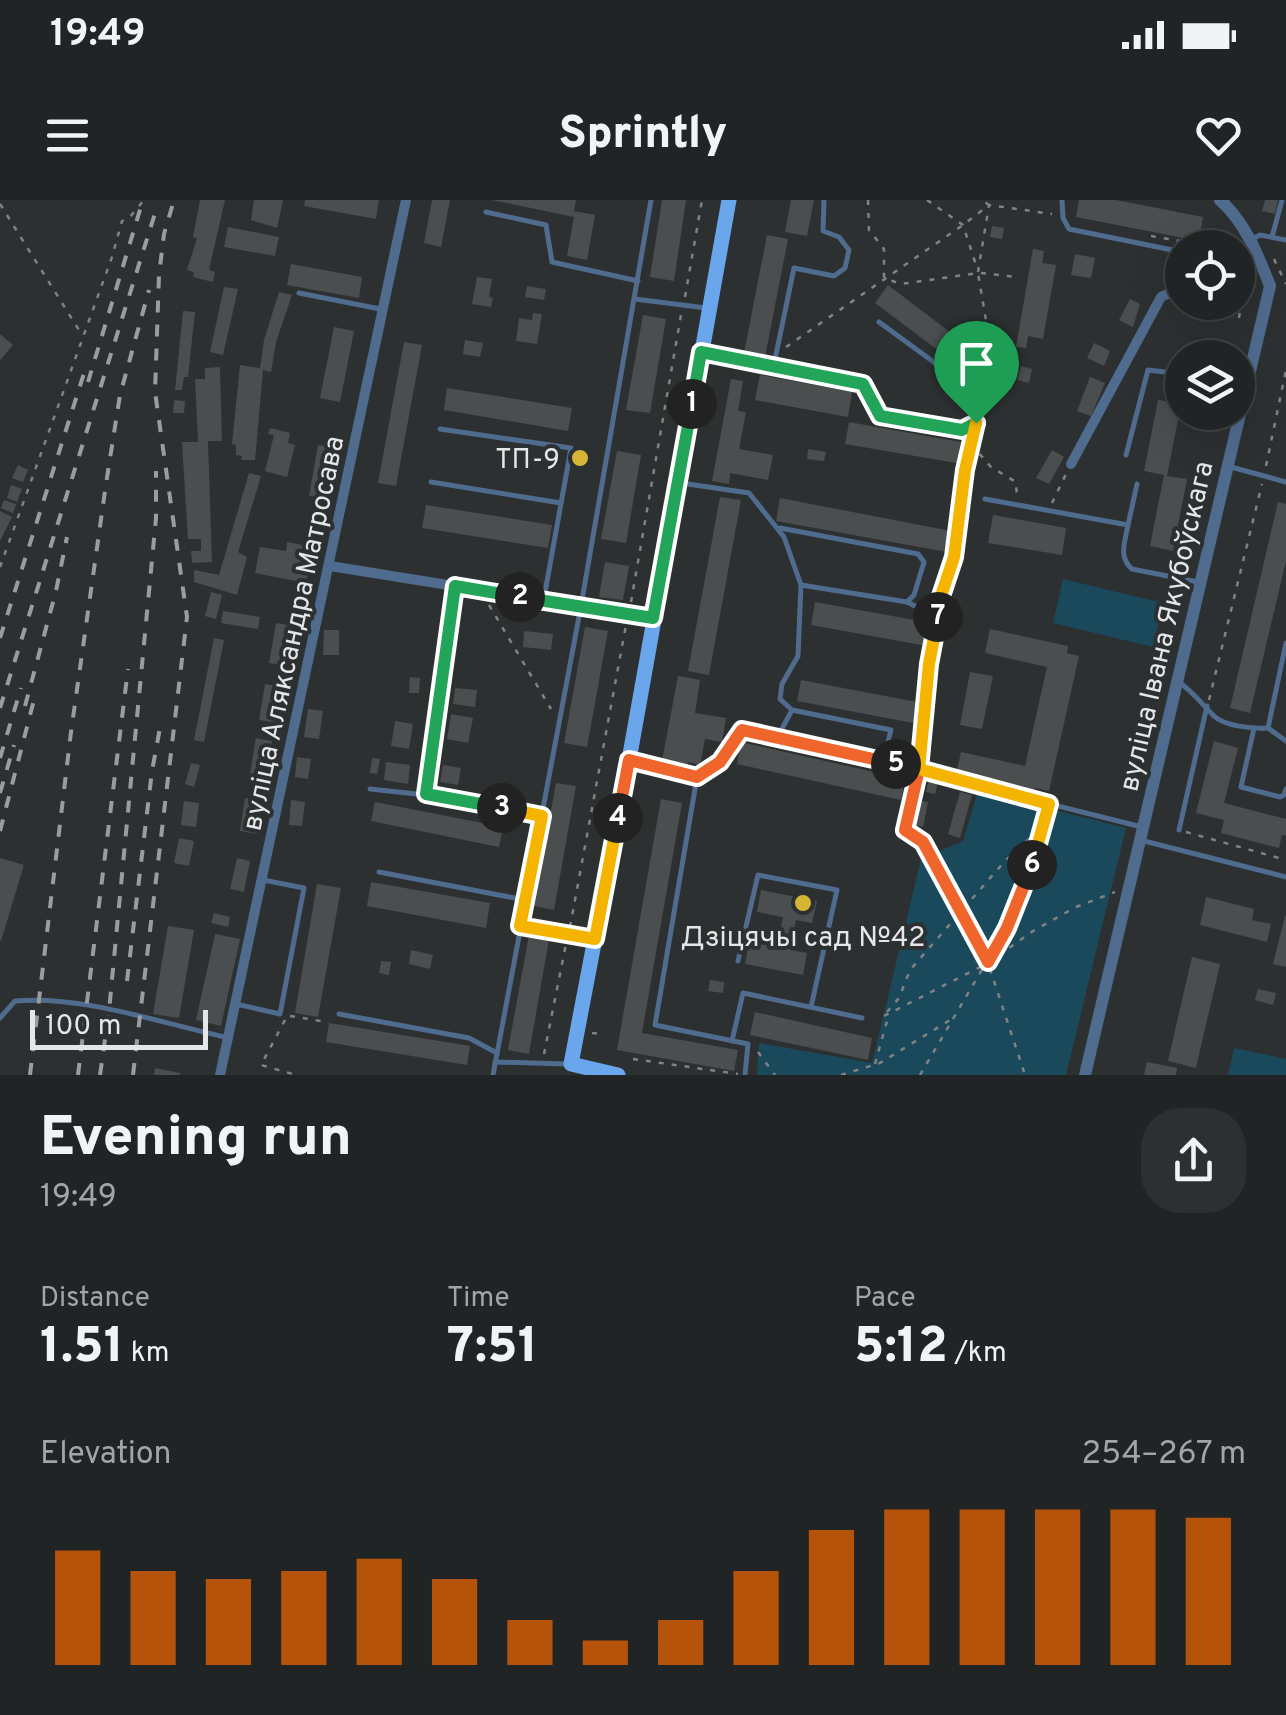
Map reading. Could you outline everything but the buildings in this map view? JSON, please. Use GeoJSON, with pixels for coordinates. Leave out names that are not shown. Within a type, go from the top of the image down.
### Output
{"type":"FeatureCollection","features":[{"type":"Feature","properties":{"kind":"main road"},"geometry":{"type":"LineString","coordinates":[[618,1075],[570,1070],[729,200]]}},
{"type":"Feature","properties":{"kind":"street","name":"вуліца Аляксандра Матросава"},"geometry":{"type":"LineString","coordinates":[[220,1075],[406,200]]}},
{"type":"Feature","properties":{"kind":"street"},"geometry":{"type":"LineString","coordinates":[[1220,200],[1234,212],[1244,230]]}},
{"type":"Feature","properties":{"kind":"street"},"geometry":{"type":"LineString","coordinates":[[1255,263],[1270,286],[1286,288]]}},
{"type":"Feature","properties":{"kind":"street","name":"вуліца Івана Якубоўскага"},"geometry":{"type":"LineString","coordinates":[[1255,340],[1270,286]]}},
{"type":"Feature","properties":{"kind":"street"},"geometry":{"type":"LineString","coordinates":[[1071,464],[1165,296]]}},
{"type":"Feature","properties":{"kind":"street","name":"вуліца Івана Якубоўскага"},"geometry":{"type":"LineString","coordinates":[[1085,1075],[1234,430]]}},
{"type":"Feature","properties":{"kind":"street"},"geometry":{"type":"LineString","coordinates":[[330,566],[653,618]]}},
{"type":"Feature","properties":{"kind":"street"},"geometry":{"type":"LineString","coordinates":[[426,794],[455,586]]}},
{"type":"Feature","properties":{"kind":"lane"},"geometry":{"type":"LineString","coordinates":[[493,1075],[560,724],[651,200]]}},
{"type":"Feature","properties":{"kind":"lane"},"geometry":{"type":"LineString","coordinates":[[774,369],[794,268],[834,276],[845,268],[849,250],[839,237],[823,231],[824,200]]}},
{"type":"Feature","properties":{"kind":"lane"},"geometry":{"type":"LineString","coordinates":[[1062,200],[1062,218],[1069,228],[1165,248]]}},
{"type":"Feature","properties":{"kind":"lane"},"geometry":{"type":"LineString","coordinates":[[1272,237],[1282,200]]}},
{"type":"Feature","properties":{"kind":"lane"},"geometry":{"type":"LineString","coordinates":[[486,212],[546,225],[552,262],[638,282]]}},
{"type":"Feature","properties":{"kind":"lane"},"geometry":{"type":"LineString","coordinates":[[1255,238],[1286,240]]}},
{"type":"Feature","properties":{"kind":"lane"},"geometry":{"type":"LineString","coordinates":[[299,293],[383,310]]}},
{"type":"Feature","properties":{"kind":"lane"},"geometry":{"type":"LineString","coordinates":[[635,299],[709,308]]}},
{"type":"Feature","properties":{"kind":"lane"},"geometry":{"type":"LineString","coordinates":[[701,352],[863,384],[880,416],[962,430],[976,423],[982,408],[976,392],[880,322]]}},
{"type":"Feature","properties":{"kind":"lane"},"geometry":{"type":"LineString","coordinates":[[1126,455],[1144,376],[1148,370],[1165,372]]}},
{"type":"Feature","properties":{"kind":"lane"},"geometry":{"type":"LineString","coordinates":[[440,429],[571,448],[544,600]]}},
{"type":"Feature","properties":{"kind":"lane"},"geometry":{"type":"LineString","coordinates":[[1228,466],[1286,482]]}},
{"type":"Feature","properties":{"kind":"lane"},"geometry":{"type":"LineString","coordinates":[[431,482],[561,503]]}},
{"type":"Feature","properties":{"kind":"lane"},"geometry":{"type":"LineString","coordinates":[[678,483],[749,494],[784,537],[801,585],[798,656],[782,684],[780,700],[792,710],[891,730],[883,761]]}},
{"type":"Feature","properties":{"kind":"lane"},"geometry":{"type":"LineString","coordinates":[[1137,484],[1122,554],[1126,564],[1132,569],[1201,582]]}},
{"type":"Feature","properties":{"kind":"lane"},"geometry":{"type":"LineString","coordinates":[[984,499],[1128,526]]}},
{"type":"Feature","properties":{"kind":"lane"},"geometry":{"type":"LineString","coordinates":[[777,528],[918,554],[924,562],[914,595],[907,602]]}},
{"type":"Feature","properties":{"kind":"lane"},"geometry":{"type":"LineString","coordinates":[[935,614],[954,557]]}},
{"type":"Feature","properties":{"kind":"lane"},"geometry":{"type":"LineString","coordinates":[[801,585],[907,602],[935,614],[938,618],[929,664]]}},
{"type":"Feature","properties":{"kind":"lane"},"geometry":{"type":"LineString","coordinates":[[1268,728],[1286,643]]}},
{"type":"Feature","properties":{"kind":"lane"},"geometry":{"type":"LineString","coordinates":[[1176,680],[1216,718],[1268,728],[1286,741]]}},
{"type":"Feature","properties":{"kind":"lane"},"geometry":{"type":"LineString","coordinates":[[1178,830],[1207,706]]}},
{"type":"Feature","properties":{"kind":"lane"},"geometry":{"type":"LineString","coordinates":[[778,736],[792,710]]}},
{"type":"Feature","properties":{"kind":"lane"},"geometry":{"type":"LineString","coordinates":[[1254,728],[1241,787],[1280,797],[1286,789]]}},
{"type":"Feature","properties":{"kind":"lane"},"geometry":{"type":"LineString","coordinates":[[744,1075],[748,1044],[655,1025],[697,777],[720,762],[742,730],[919,769],[905,830]]}},
{"type":"Feature","properties":{"kind":"lane"},"geometry":{"type":"LineString","coordinates":[[629,760],[697,777]]}},
{"type":"Feature","properties":{"kind":"lane"},"geometry":{"type":"LineString","coordinates":[[946,778],[1049,804],[1286,878]]}},
{"type":"Feature","properties":{"kind":"lane"},"geometry":{"type":"LineString","coordinates":[[370,789],[426,794],[542,816]]}},
{"type":"Feature","properties":{"kind":"lane"},"geometry":{"type":"LineString","coordinates":[[378,872],[525,900]]}},
{"type":"Feature","properties":{"kind":"lane"},"geometry":{"type":"LineString","coordinates":[[738,962],[758,875],[837,890],[811,1007]]}},
{"type":"Feature","properties":{"kind":"lane"},"geometry":{"type":"LineString","coordinates":[[236,1004],[280,1014],[304,888],[263,880]]}},
{"type":"Feature","properties":{"kind":"lane"},"geometry":{"type":"LineString","coordinates":[[520,926],[595,939]]}},
{"type":"Feature","properties":{"kind":"lane"},"geometry":{"type":"LineString","coordinates":[[732,1042],[743,993],[862,1018]]}},
{"type":"Feature","properties":{"kind":"lane"},"geometry":{"type":"LineString","coordinates":[[0,1018],[15,1002],[38,1000],[109,1011],[228,1038]]}},
{"type":"Feature","properties":{"kind":"lane"},"geometry":{"type":"LineString","coordinates":[[338,1014],[469,1038],[497,1053]]}},
{"type":"Feature","properties":{"kind":"lane"},"geometry":{"type":"LineString","coordinates":[[496,1062],[543,1062],[570,1070]]}},
{"type":"Feature","properties":{"kind":"path"},"geometry":{"type":"LineString","coordinates":[[0,568],[122,221],[132,215],[142,200]]}},
{"type":"Feature","properties":{"kind":"path"},"geometry":{"type":"LineString","coordinates":[[543,1062],[702,200]]}},
{"type":"Feature","properties":{"kind":"path"},"geometry":{"type":"LineString","coordinates":[[868,200],[869,230],[884,249],[884,278]]}},
{"type":"Feature","properties":{"kind":"path"},"geometry":{"type":"LineString","coordinates":[[982,200],[1062,218]]}},
{"type":"Feature","properties":{"kind":"path"},"geometry":{"type":"LineString","coordinates":[[931,201],[962,225],[978,273],[993,362],[976,392]]}},
{"type":"Feature","properties":{"kind":"path"},"geometry":{"type":"LineString","coordinates":[[776,353],[990,202]]}},
{"type":"Feature","properties":{"kind":"path"},"geometry":{"type":"LineString","coordinates":[[978,273],[990,202]]}},
{"type":"Feature","properties":{"kind":"path"},"geometry":{"type":"LineString","coordinates":[[0,204],[83,336]]}},
{"type":"Feature","properties":{"kind":"path"},"geometry":{"type":"LineString","coordinates":[[1151,236],[1165,238]]}},
{"type":"Feature","properties":{"kind":"path"},"geometry":{"type":"LineString","coordinates":[[884,278],[901,284],[978,273],[1018,276]]}},
{"type":"Feature","properties":{"kind":"path"},"geometry":{"type":"LineString","coordinates":[[1207,706],[1286,370]]}},
{"type":"Feature","properties":{"kind":"path"},"geometry":{"type":"LineString","coordinates":[[954,557],[976,423]]}},
{"type":"Feature","properties":{"kind":"path"},"geometry":{"type":"LineString","coordinates":[[971,444],[991,468],[1016,482],[1016,505]]}},
{"type":"Feature","properties":{"kind":"path"},"geometry":{"type":"LineString","coordinates":[[1048,510],[1071,464]]}},
{"type":"Feature","properties":{"kind":"path"},"geometry":{"type":"LineString","coordinates":[[480,590],[560,724]]}},
{"type":"Feature","properties":{"kind":"path"},"geometry":{"type":"LineString","coordinates":[[919,769],[929,664]]}},
{"type":"Feature","properties":{"kind":"path"},"geometry":{"type":"LineString","coordinates":[[920,1075],[1007,928],[1049,804]]}},
{"type":"Feature","properties":{"kind":"path"},"geometry":{"type":"LineString","coordinates":[[884,1016],[900,998],[910,970],[1005,861],[1042,828]]}},
{"type":"Feature","properties":{"kind":"path"},"geometry":{"type":"LineString","coordinates":[[905,830],[923,842],[988,962],[1025,1075]]}},
{"type":"Feature","properties":{"kind":"path"},"geometry":{"type":"LineString","coordinates":[[1178,830],[1286,860]]}},
{"type":"Feature","properties":{"kind":"path"},"geometry":{"type":"LineString","coordinates":[[862,1018],[884,1016],[988,962],[1076,907],[1115,894]]}},
{"type":"Feature","properties":{"kind":"path"},"geometry":{"type":"LineString","coordinates":[[875,1065],[890,1013]]}},
{"type":"Feature","properties":{"kind":"path"},"geometry":{"type":"LineString","coordinates":[[296,1075],[260,1065],[287,1015],[327,1022]]}},
{"type":"Feature","properties":{"kind":"path"},"geometry":{"type":"LineString","coordinates":[[841,1075],[875,1065],[956,1016]]}},
{"type":"Feature","properties":{"kind":"path"},"geometry":{"type":"LineString","coordinates":[[748,1044],[775,1075]]}},
{"type":"Feature","properties":{"kind":"path"},"geometry":{"type":"LineString","coordinates":[[633,1059],[744,1075]]}},
{"type":"Feature","properties":{"kind":"shaded area"},"geometry":{"type":"Polygon","coordinates":[[[1063,579],[1163,603],[1153,647],[1053,623],[1063,579]]]}},
{"type":"Feature","properties":{"kind":"shaded area"},"geometry":{"type":"Polygon","coordinates":[[[978,791],[1126,828],[1066,1075],[757,1075],[759,1043],[872,1063],[921,859],[963,841],[978,791]]]}},
{"type":"Feature","properties":{"kind":"shaded area"},"geometry":{"type":"Polygon","coordinates":[[[1234,1048],[1286,1059],[1286,1075],[1228,1075],[1234,1048]]]}},
{"type":"Feature","properties":{"kind":"railway"},"geometry":{"type":"LineString","coordinates":[[88,382],[143,200]]}},
{"type":"Feature","properties":{"kind":"railway"},"geometry":{"type":"LineString","coordinates":[[133,1075],[187,617],[155,392],[159,275],[164,234],[174,200]]}},
{"type":"Feature","properties":{"kind":"railway"},"geometry":{"type":"LineString","coordinates":[[0,708],[157,207]]}},
{"type":"Feature","properties":{"kind":"railway"},"geometry":{"type":"LineString","coordinates":[[30,1075],[71,732],[106,484],[120,395],[149,290]]}},
{"type":"Feature","properties":{"kind":"railway"},"geometry":{"type":"LineString","coordinates":[[0,638],[86,367]]}},
{"type":"Feature","properties":{"kind":"railway"},"geometry":{"type":"LineString","coordinates":[[100,1075],[156,518],[156,471]]}},
{"type":"Feature","properties":{"kind":"railway"},"geometry":{"type":"LineString","coordinates":[[25,706],[67,537]]}},
{"type":"Feature","properties":{"kind":"railway"},"geometry":{"type":"LineString","coordinates":[[78,1075],[128,669]]}},
{"type":"Feature","properties":{"kind":"railway"},"geometry":{"type":"LineString","coordinates":[[0,758],[21,688]]}},
{"type":"Feature","properties":{"kind":"railway"},"geometry":{"type":"LineString","coordinates":[[0,831],[35,696]]}},
{"type":"Feature","properties":{"kind":"railway"},"geometry":{"type":"LineString","coordinates":[[127,981],[160,728]]}},
{"type":"Feature","properties":{"kind":"railway"},"geometry":{"type":"LineString","coordinates":[[0,793],[14,745]]}},
{"type":"Feature","properties":{"kind":"place","name":"ТП-9"},"geometry":{"type":"Point","coordinates":[580,458]}},
{"type":"Feature","properties":{"kind":"place","name":"Дзіцячы сад №42"},"geometry":{"type":"Point","coordinates":[803,903]}},
{"type":"Feature","properties":{"kind":"route"},"geometry":{"type":"LineString","coordinates":[[976,423],[962,430],[880,416],[863,384],[701,352],[653,618],[455,586],[426,794],[542,816],[520,926],[595,939],[629,760],[697,777],[720,762],[742,730],[919,769],[905,830],[923,842],[988,962],[1007,928],[1049,804],[919,769],[929,664],[938,618],[935,614],[954,557],[965,470],[976,423]]}}]}
